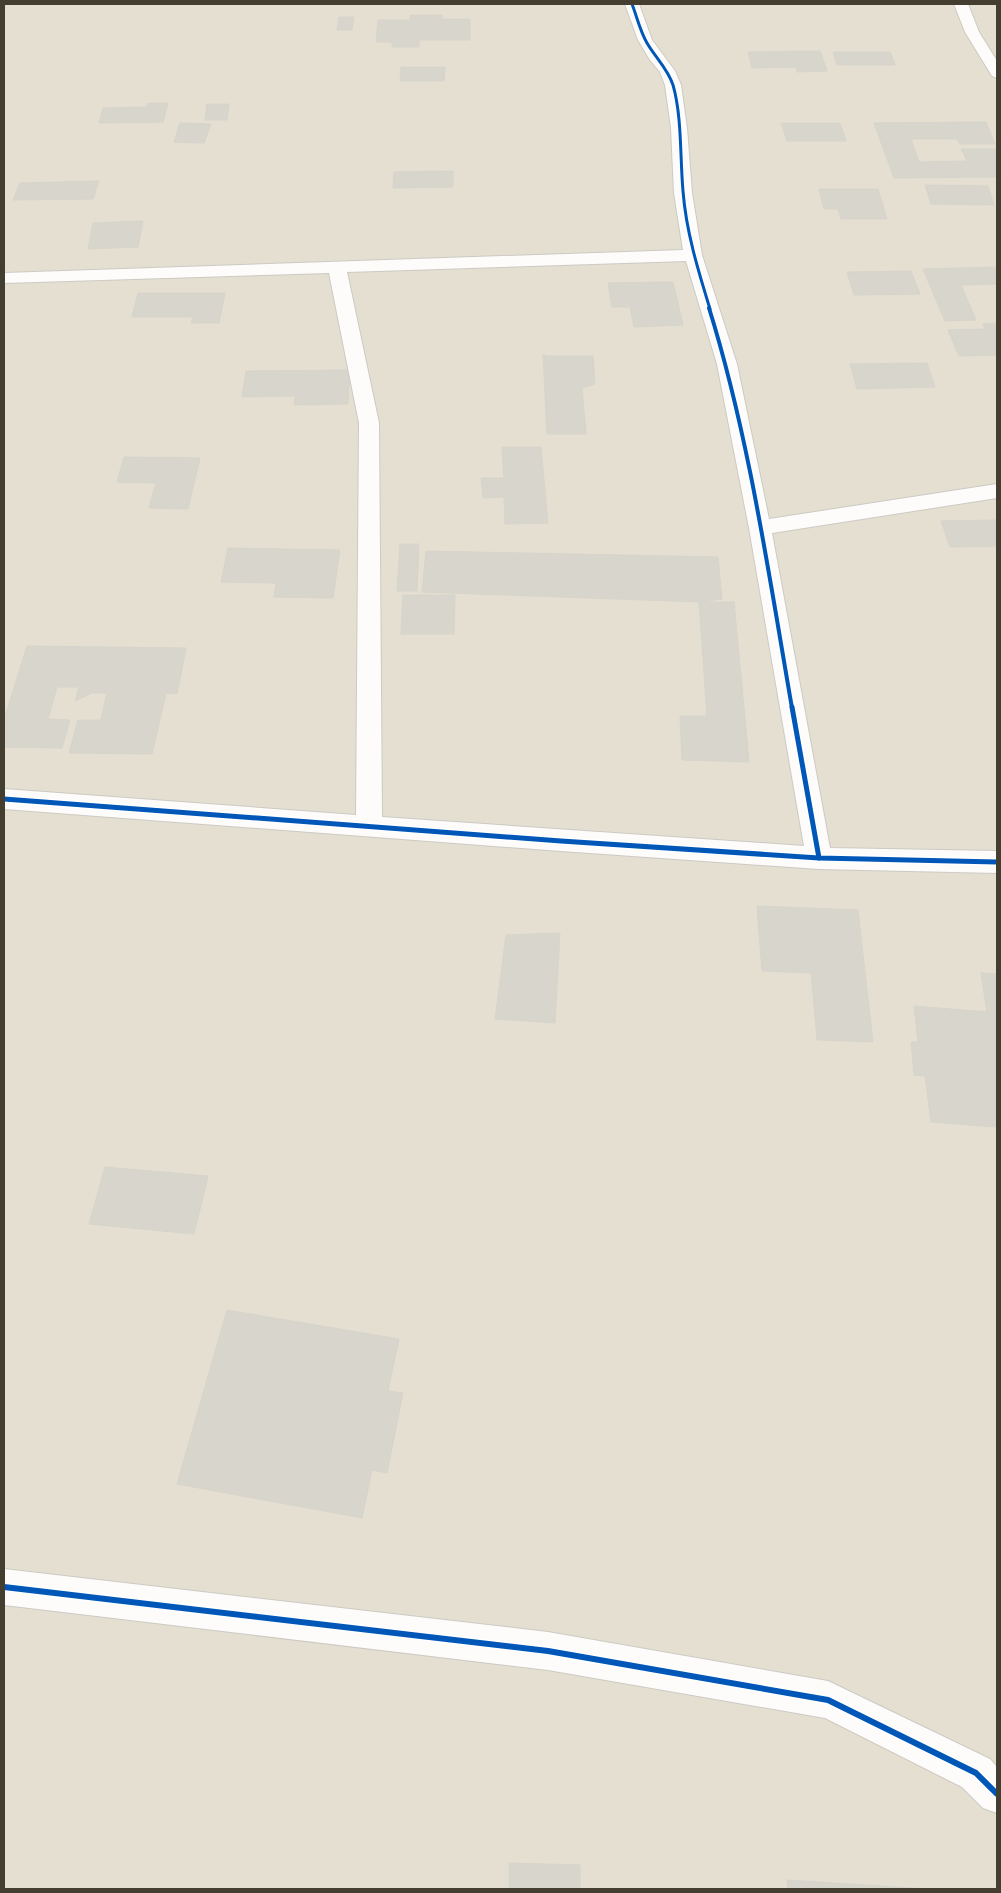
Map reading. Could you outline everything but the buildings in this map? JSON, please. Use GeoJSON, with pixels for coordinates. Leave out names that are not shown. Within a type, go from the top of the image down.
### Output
{"type":"FeatureCollection","features":[{"type":"Feature","properties":{"kind":"street"},"geometry":{"type":"LineString","coordinates":[[632,4],[645,40],[655,57],[667,71],[673,84],[679,128],[683,194],[693,254],[727,364],[760,528],[819,858]]}},
{"type":"Feature","properties":{"kind":"street"},"geometry":{"type":"LineString","coordinates":[[961,4],[972,32],[997,73]]}},
{"type":"Feature","properties":{"kind":"street"},"geometry":{"type":"LineString","coordinates":[[4,278],[337,268],[693,254]]}},
{"type":"Feature","properties":{"kind":"street"},"geometry":{"type":"LineString","coordinates":[[337,268],[369,423],[369,828]]}},
{"type":"Feature","properties":{"kind":"street"},"geometry":{"type":"LineString","coordinates":[[760,528],[997,491]]}},
{"type":"Feature","properties":{"kind":"street"},"geometry":{"type":"LineString","coordinates":[[4,799],[369,828],[819,858],[997,862]]}},
{"type":"Feature","properties":{"kind":"street"},"geometry":{"type":"LineString","coordinates":[[4,1586],[548,1651],[828,1700],[976,1773],[997,1794]]}},
{"type":"Feature","properties":{"kind":"shaded area"},"geometry":{"type":"Polygon","coordinates":[[[4,4],[997,4],[997,1889],[4,1889],[4,4]]]}},
{"type":"Feature","properties":{"kind":"cycle path"},"geometry":{"type":"LineString","coordinates":[[632,4],[645,40],[655,57],[667,71],[673,85],[679,128],[683,193],[693,255],[727,364],[760,528],[819,858]]}},
{"type":"Feature","properties":{"kind":"cycle path"},"geometry":{"type":"LineString","coordinates":[[4,799],[561,841],[819,858],[997,862]]}},
{"type":"Feature","properties":{"kind":"cycle path"},"geometry":{"type":"LineString","coordinates":[[4,1587],[548,1651],[828,1700],[976,1773],[997,1794]]}}]}
